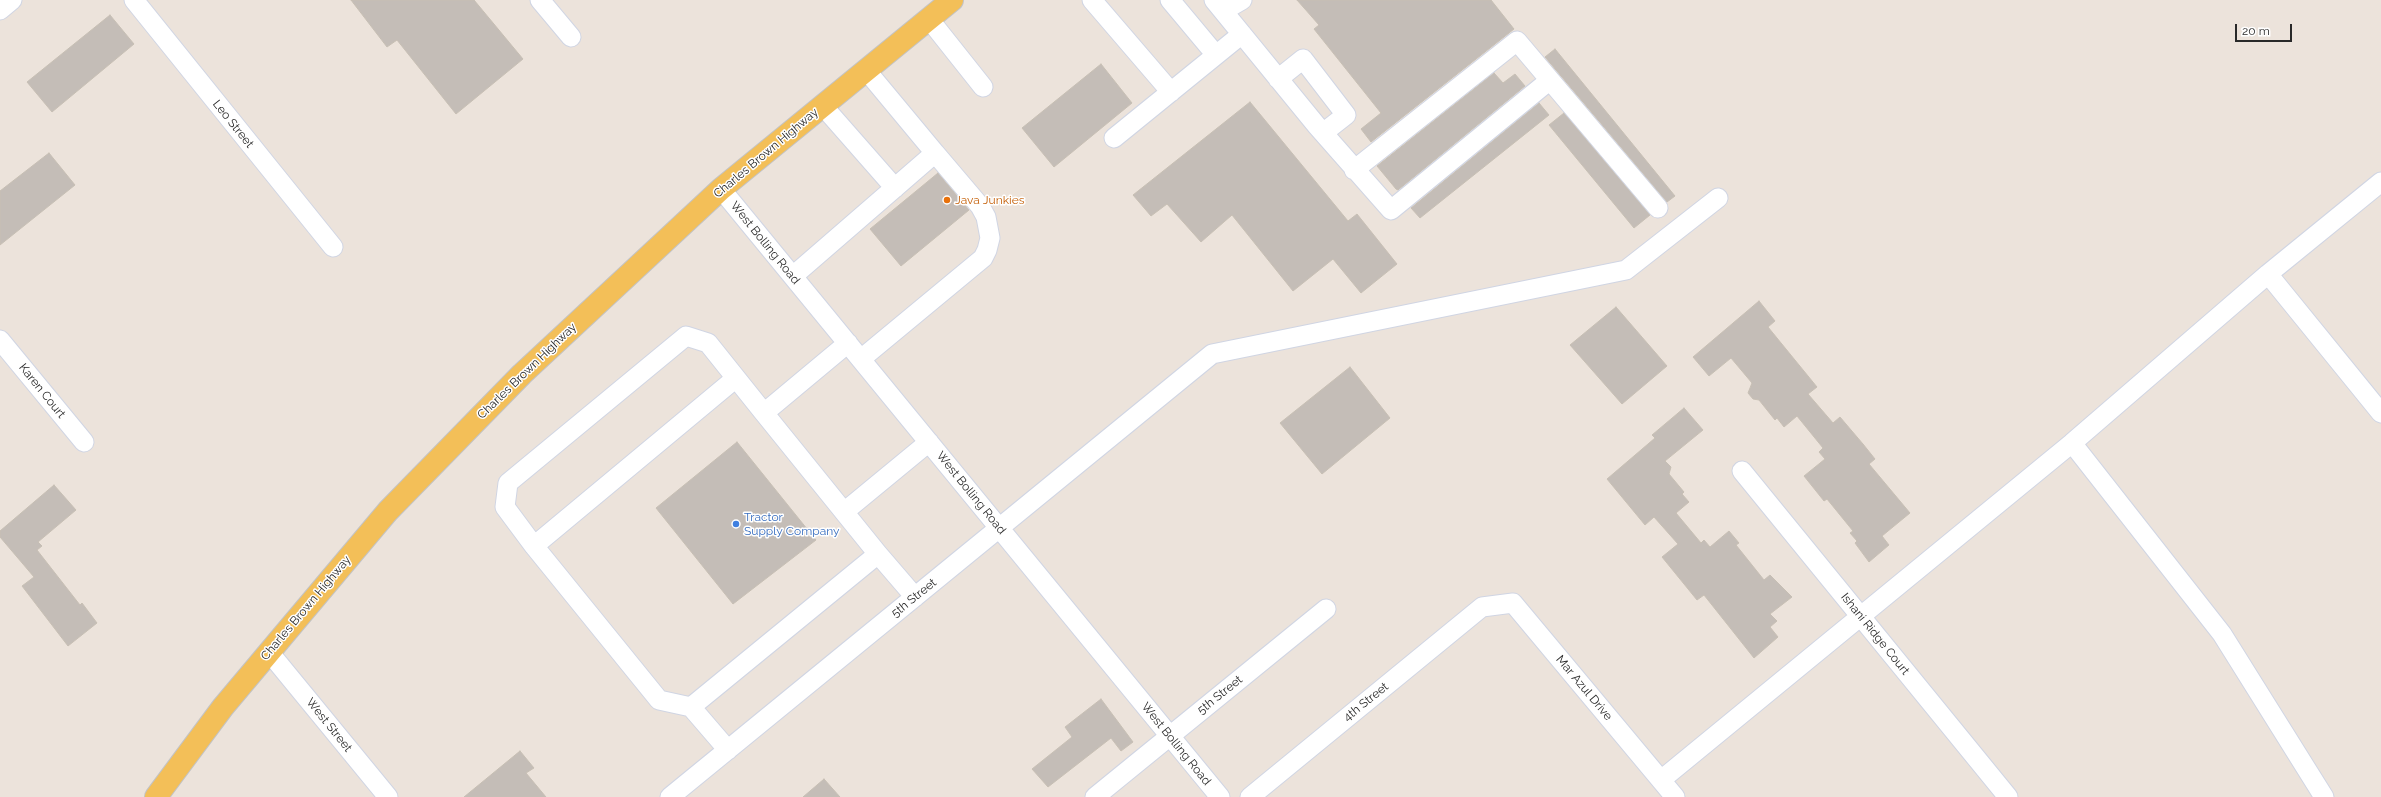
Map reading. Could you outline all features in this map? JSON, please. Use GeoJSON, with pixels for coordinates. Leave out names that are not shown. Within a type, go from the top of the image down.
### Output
{"type":"FeatureCollection","features":[{"type":"Feature","properties":{"kind":"main road","name":"Charles Brown Highway"},"geometry":{"type":"LineString","coordinates":[[156,797],[223,707],[388,511],[522,374],[721,189],[952,0]]}},
{"type":"Feature","properties":{"kind":"street"},"geometry":{"type":"LineString","coordinates":[[0,10],[12,0]]}},
{"type":"Feature","properties":{"kind":"street","name":"Leo Street"},"geometry":{"type":"LineString","coordinates":[[134,0],[333,247]]}},
{"type":"Feature","properties":{"kind":"street"},"geometry":{"type":"LineString","coordinates":[[540,0],[570,37]]}},
{"type":"Feature","properties":{"kind":"street"},"geometry":{"type":"LineString","coordinates":[[1092,0],[1170,92]]}},
{"type":"Feature","properties":{"kind":"street"},"geometry":{"type":"LineString","coordinates":[[1170,0],[1216,55]]}},
{"type":"Feature","properties":{"kind":"street"},"geometry":{"type":"LineString","coordinates":[[1242,0],[1218,6],[1354,170],[1391,210],[1550,80]]}},
{"type":"Feature","properties":{"kind":"street"},"geometry":{"type":"LineString","coordinates":[[929,19],[983,87]]}},
{"type":"Feature","properties":{"kind":"street"},"geometry":{"type":"LineString","coordinates":[[1114,138],[1242,34]]}},
{"type":"Feature","properties":{"kind":"street"},"geometry":{"type":"LineString","coordinates":[[1354,170],[1517,41],[1658,208]]}},
{"type":"Feature","properties":{"kind":"street"},"geometry":{"type":"LineString","coordinates":[[1278,79],[1303,59],[1346,114],[1323,133]]}},
{"type":"Feature","properties":{"kind":"street"},"geometry":{"type":"LineString","coordinates":[[861,359],[983,258],[990,238],[986,217],[980,206],[866,70]]}},
{"type":"Feature","properties":{"kind":"street"},"geometry":{"type":"LineString","coordinates":[[823,106],[895,188]]}},
{"type":"Feature","properties":{"kind":"street"},"geometry":{"type":"LineString","coordinates":[[793,276],[935,153]]}},
{"type":"Feature","properties":{"kind":"street"},"geometry":{"type":"LineString","coordinates":[[1661,780],[1862,617],[2072,443],[2268,274],[2381,182]]}},
{"type":"Feature","properties":{"kind":"street","name":"West Bolling Road"},"geometry":{"type":"LineString","coordinates":[[721,189],[1220,797]]}},
{"type":"Feature","properties":{"kind":"street","name":"5th Street"},"geometry":{"type":"LineString","coordinates":[[670,797],[1212,354],[1626,270],[1718,198]]}},
{"type":"Feature","properties":{"kind":"street"},"geometry":{"type":"LineString","coordinates":[[2268,274],[2381,413]]}},
{"type":"Feature","properties":{"kind":"street"},"geometry":{"type":"LineString","coordinates":[[728,750],[691,707],[659,700],[534,546],[505,506],[508,483],[686,336],[708,343],[878,554],[915,597]]}},
{"type":"Feature","properties":{"kind":"street","name":"Karen Court"},"geometry":{"type":"LineString","coordinates":[[0,340],[84,442]]}},
{"type":"Feature","properties":{"kind":"street"},"geometry":{"type":"LineString","coordinates":[[764,413],[848,343]]}},
{"type":"Feature","properties":{"kind":"street"},"geometry":{"type":"LineString","coordinates":[[534,546],[736,378]]}},
{"type":"Feature","properties":{"kind":"street"},"geometry":{"type":"LineString","coordinates":[[844,512],[929,442]]}},
{"type":"Feature","properties":{"kind":"street"},"geometry":{"type":"LineString","coordinates":[[2072,443],[2222,634],[2324,797]]}},
{"type":"Feature","properties":{"kind":"street","name":"Ishani Ridge Court"},"geometry":{"type":"LineString","coordinates":[[1742,471],[2008,797]]}},
{"type":"Feature","properties":{"kind":"street"},"geometry":{"type":"LineString","coordinates":[[691,707],[878,554]]}},
{"type":"Feature","properties":{"kind":"street","name":"Mar Azul Drive"},"geometry":{"type":"LineString","coordinates":[[1482,607],[1513,603],[1675,797]]}},
{"type":"Feature","properties":{"kind":"street","name":"4th Street"},"geometry":{"type":"LineString","coordinates":[[1250,797],[1482,607]]}},
{"type":"Feature","properties":{"kind":"street","name":"5th Street"},"geometry":{"type":"LineString","coordinates":[[1095,797],[1169,735],[1326,609]]}},
{"type":"Feature","properties":{"kind":"street","name":"West Street"},"geometry":{"type":"LineString","coordinates":[[269,652],[388,797]]}},
{"type":"Feature","properties":{"kind":"building"},"geometry":{"type":"Polygon","coordinates":[[[351,0],[474,0],[523,59],[456,114],[397,40],[387,47],[351,0]]]}},
{"type":"Feature","properties":{"kind":"building"},"geometry":{"type":"Polygon","coordinates":[[[1297,0],[1491,0],[1514,29],[1371,142],[1361,129],[1381,113],[1314,29],[1319,25],[1297,0]]]}},
{"type":"Feature","properties":{"kind":"building"},"geometry":{"type":"Polygon","coordinates":[[[110,15],[134,44],[52,112],[27,82],[110,15]]]}},
{"type":"Feature","properties":{"kind":"building"},"geometry":{"type":"Polygon","coordinates":[[[1555,49],[1675,196],[1667,202],[1545,57],[1555,49]]]}},
{"type":"Feature","properties":{"kind":"building"},"geometry":{"type":"Polygon","coordinates":[[[1101,64],[1132,103],[1054,167],[1022,128],[1101,64]]]}},
{"type":"Feature","properties":{"kind":"building"},"geometry":{"type":"Polygon","coordinates":[[[1494,73],[1503,83],[1515,74],[1525,86],[1398,190],[1396,189],[1377,166],[1494,73]]]}},
{"type":"Feature","properties":{"kind":"building"},"geometry":{"type":"Polygon","coordinates":[[[1250,102],[1348,221],[1357,214],[1397,264],[1361,293],[1333,259],[1293,291],[1232,215],[1201,242],[1167,204],[1151,216],[1133,195],[1250,102]]]}},
{"type":"Feature","properties":{"kind":"building"},"geometry":{"type":"Polygon","coordinates":[[[1539,103],[1549,115],[1420,218],[1411,208],[1539,103]]]}},
{"type":"Feature","properties":{"kind":"building"},"geometry":{"type":"Polygon","coordinates":[[[1564,113],[1650,215],[1634,228],[1549,125],[1564,113]]]}},
{"type":"Feature","properties":{"kind":"building"},"geometry":{"type":"Polygon","coordinates":[[[49,153],[75,185],[0,245],[0,191],[49,153]]]}},
{"type":"Feature","properties":{"kind":"building"},"geometry":{"type":"Polygon","coordinates":[[[938,173],[969,210],[901,266],[870,229],[938,173]]]}},
{"type":"Feature","properties":{"kind":"building"},"geometry":{"type":"Polygon","coordinates":[[[1759,301],[1775,321],[1768,327],[1817,387],[1808,394],[1833,423],[1840,417],[1875,459],[1869,464],[1910,513],[1882,536],[1889,545],[1869,562],[1855,543],[1857,541],[1850,533],[1853,531],[1827,499],[1824,501],[1804,476],[1825,459],[1819,452],[1823,448],[1797,416],[1784,427],[1777,418],[1775,420],[1759,400],[1753,399],[1748,393],[1752,383],[1731,358],[1709,376],[1693,357],[1759,301]]]}},
{"type":"Feature","properties":{"kind":"building"},"geometry":{"type":"Polygon","coordinates":[[[1616,307],[1667,366],[1622,404],[1570,345],[1616,307]]]}},
{"type":"Feature","properties":{"kind":"building"},"geometry":{"type":"Polygon","coordinates":[[[1350,367],[1390,418],[1322,474],[1280,423],[1350,367]]]}},
{"type":"Feature","properties":{"kind":"building"},"geometry":{"type":"Polygon","coordinates":[[[1684,408],[1703,430],[1665,461],[1671,467],[1669,474],[1684,492],[1682,494],[1689,502],[1676,513],[1701,543],[1704,540],[1710,547],[1729,531],[1739,543],[1736,545],[1764,580],[1770,575],[1792,597],[1770,614],[1777,621],[1770,627],[1778,637],[1754,658],[1704,595],[1697,600],[1662,557],[1678,544],[1654,517],[1645,525],[1607,479],[1655,438],[1652,435],[1684,408]]]}},
{"type":"Feature","properties":{"kind":"building","name":"Tractor Supply Company"},"geometry":{"type":"Polygon","coordinates":[[[737,442],[816,540],[733,604],[656,508],[737,442]]]}},
{"type":"Feature","properties":{"kind":"building"},"geometry":{"type":"Polygon","coordinates":[[[54,485],[76,510],[38,542],[42,546],[37,550],[80,605],[82,603],[97,623],[68,646],[22,586],[34,577],[0,537],[0,531],[54,485]]]}},
{"type":"Feature","properties":{"kind":"building"},"geometry":{"type":"Polygon","coordinates":[[[1101,699],[1133,742],[1121,751],[1111,738],[1048,787],[1032,769],[1072,737],[1065,727],[1101,699]]]}},
{"type":"Feature","properties":{"kind":"building"},"geometry":{"type":"Polygon","coordinates":[[[520,751],[534,768],[526,773],[546,797],[464,797],[520,751]]]}},
{"type":"Feature","properties":{"kind":"building"},"geometry":{"type":"Polygon","coordinates":[[[824,779],[840,797],[803,797],[824,779]]]}},
{"type":"Feature","properties":{"kind":"place","name":"Java Junkies"},"geometry":{"type":"Point","coordinates":[947,200]}},
{"type":"Feature","properties":{"kind":"place","name":"Tractor Supply Company"},"geometry":{"type":"Point","coordinates":[736,524]}}]}
